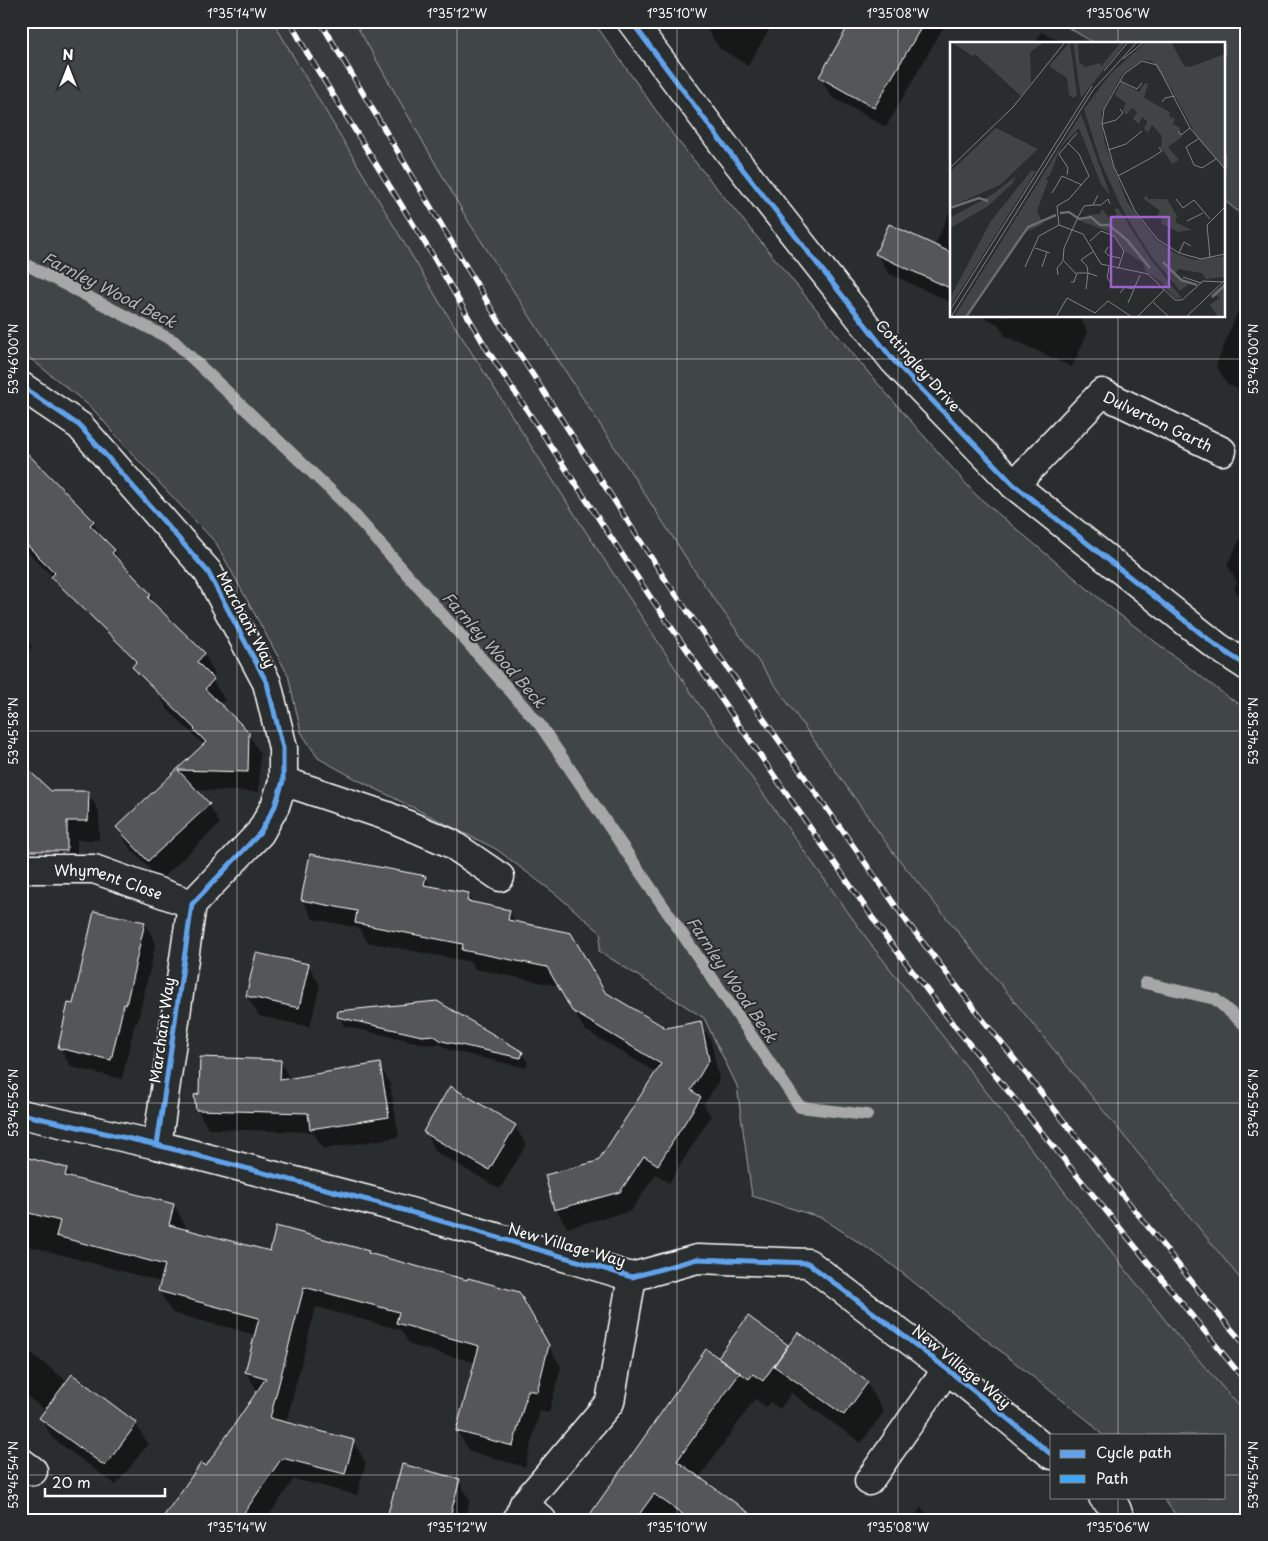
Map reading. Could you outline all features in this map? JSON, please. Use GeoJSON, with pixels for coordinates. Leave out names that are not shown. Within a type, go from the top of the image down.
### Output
{"type":"FeatureCollection","features":[{"type":"Feature","properties":{"kind":"street","name":"Cottingley Drive"},"geometry":{"type":"LineString","coordinates":[[631,21],[730,153],[894,361],[1014,485],[1218,647],[1247,666]]}},
{"type":"Feature","properties":{"kind":"street","name":"Marchant Way"},"geometry":{"type":"LineString","coordinates":[[21,386],[80,426],[208,572],[267,683],[283,748],[283,781],[275,806],[260,833],[192,904],[157,1145]]}},
{"type":"Feature","properties":{"kind":"street","name":"Dulverton Garth"},"geometry":{"type":"LineString","coordinates":[[1014,485],[1102,394],[1222,451]]}},
{"type":"Feature","properties":{"kind":"street"},"geometry":{"type":"LineString","coordinates":[[283,781],[387,816],[450,843],[500,877]]}},
{"type":"Feature","properties":{"kind":"street","name":"Whyment Close"},"geometry":{"type":"LineString","coordinates":[[21,869],[94,869],[192,904]]}},
{"type":"Feature","properties":{"kind":"street","name":"New Village Way"},"geometry":{"type":"LineString","coordinates":[[21,1114],[157,1145],[410,1211],[632,1277],[697,1259],[808,1262],[947,1369],[1050,1453]]}},
{"type":"Feature","properties":{"kind":"street"},"geometry":{"type":"LineString","coordinates":[[528,1515],[610,1402],[632,1277]]}},
{"type":"Feature","properties":{"kind":"street"},"geometry":{"type":"LineString","coordinates":[[869,1481],[947,1369]]}},
{"type":"Feature","properties":{"kind":"street"},"geometry":{"type":"LineString","coordinates":[[1104,1498],[1116,1508],[1121,1520]]}},
{"type":"Feature","properties":{"kind":"shaded area"},"geometry":{"type":"Polygon","coordinates":[[[21,21],[273,21],[440,303],[696,700],[873,947],[1176,1334],[1247,1415],[1247,1520],[1180,1520],[1163,1498],[1226,1498],[1226,1434],[1101,1434],[1091,1423],[887,1261],[822,1218],[752,1196],[737,1086],[704,1018],[599,951],[601,933],[557,895],[496,849],[318,758],[301,732],[288,675],[216,543],[92,408],[21,353],[21,21]]]}},
{"type":"Feature","properties":{"kind":"shaded area"},"geometry":{"type":"Polygon","coordinates":[[[273,21],[354,21],[467,219],[694,570],[892,851],[1247,1287],[1247,1415],[1176,1334],[873,947],[696,700],[440,303],[273,21]]]}},
{"type":"Feature","properties":{"kind":"shaded area"},"geometry":{"type":"Polygon","coordinates":[[[354,21],[593,21],[674,136],[872,377],[976,495],[1107,605],[1229,698],[1247,708],[1247,1287],[892,851],[694,570],[467,219],[354,21]]]}},
{"type":"Feature","properties":{"kind":"shaded area"},"geometry":{"type":"Polygon","coordinates":[[[1057,21],[1247,21],[1247,219],[1226,202],[1226,42],[1093,42],[1057,21]]]}},
{"type":"Feature","properties":{"kind":"building"},"geometry":{"type":"Polygon","coordinates":[[[851,21],[925,21],[874,108],[819,77],[851,21]]]}},
{"type":"Feature","properties":{"kind":"building"},"geometry":{"type":"Polygon","coordinates":[[[889,224],[950,252],[950,288],[875,254],[889,224]]]}},
{"type":"Feature","properties":{"kind":"building"},"geometry":{"type":"Polygon","coordinates":[[[21,447],[94,521],[90,525],[115,550],[112,553],[151,594],[148,598],[205,653],[197,662],[214,679],[205,689],[249,732],[248,772],[178,770],[210,804],[148,861],[116,827],[206,742],[132,667],[137,661],[51,577],[55,573],[21,539],[21,447]]]}},
{"type":"Feature","properties":{"kind":"building"},"geometry":{"type":"Polygon","coordinates":[[[21,763],[51,791],[89,791],[88,821],[67,821],[67,851],[21,851],[21,763]]]}},
{"type":"Feature","properties":{"kind":"building"},"geometry":{"type":"Polygon","coordinates":[[[310,854],[426,876],[424,885],[469,893],[467,901],[510,910],[508,920],[571,933],[605,992],[666,1028],[701,1021],[709,1060],[691,1090],[701,1097],[658,1165],[644,1156],[620,1192],[554,1210],[545,1175],[598,1161],[661,1064],[572,1011],[547,967],[462,950],[463,944],[355,923],[357,911],[301,900],[310,854]]]}},
{"type":"Feature","properties":{"kind":"building"},"geometry":{"type":"Polygon","coordinates":[[[94,911],[145,922],[111,1060],[58,1048],[68,1003],[73,1004],[94,911]]]}},
{"type":"Feature","properties":{"kind":"building"},"geometry":{"type":"Polygon","coordinates":[[[256,953],[309,964],[299,1008],[246,996],[256,953]]]}},
{"type":"Feature","properties":{"kind":"building"},"geometry":{"type":"Polygon","coordinates":[[[437,1001],[523,1052],[521,1058],[442,1041],[433,1035],[422,1036],[337,1017],[338,1011],[437,1001]]]}},
{"type":"Feature","properties":{"kind":"building"},"geometry":{"type":"Polygon","coordinates":[[[200,1057],[281,1060],[280,1080],[380,1063],[389,1117],[310,1129],[308,1113],[196,1110],[194,1095],[199,1094],[200,1057]]]}},
{"type":"Feature","properties":{"kind":"building"},"geometry":{"type":"Polygon","coordinates":[[[450,1086],[516,1125],[489,1170],[423,1132],[450,1086]]]}},
{"type":"Feature","properties":{"kind":"building"},"geometry":{"type":"Polygon","coordinates":[[[21,1156],[67,1168],[65,1176],[174,1204],[169,1225],[270,1251],[276,1226],[467,1280],[468,1278],[519,1292],[549,1345],[537,1392],[528,1390],[513,1446],[456,1431],[479,1346],[396,1323],[399,1312],[304,1287],[270,1418],[354,1440],[345,1474],[282,1458],[239,1520],[161,1520],[201,1463],[206,1466],[266,1378],[245,1372],[259,1318],[158,1291],[165,1265],[56,1236],[60,1221],[21,1211],[21,1156]]]}},
{"type":"Feature","properties":{"kind":"building"},"geometry":{"type":"Polygon","coordinates":[[[748,1316],[788,1345],[763,1381],[753,1374],[749,1379],[718,1357],[748,1316]]]}},
{"type":"Feature","properties":{"kind":"building"},"geometry":{"type":"Polygon","coordinates":[[[798,1332],[868,1382],[844,1415],[774,1366],[798,1332]]]}},
{"type":"Feature","properties":{"kind":"building"},"geometry":{"type":"Polygon","coordinates":[[[706,1349],[740,1373],[677,1461],[759,1520],[691,1520],[654,1494],[635,1520],[586,1520],[706,1349]]]}},
{"type":"Feature","properties":{"kind":"building"},"geometry":{"type":"Polygon","coordinates":[[[72,1374],[137,1423],[105,1466],[39,1418],[72,1374]]]}},
{"type":"Feature","properties":{"kind":"building"},"geometry":{"type":"Polygon","coordinates":[[[402,1464],[460,1479],[449,1520],[386,1520],[402,1464]]]}},
{"type":"Feature","properties":{"kind":"waterway","name":"Farnley Wood Beck"},"geometry":{"type":"LineString","coordinates":[[21,262],[174,341],[345,504],[540,725],[800,1107],[867,1115]]}},
{"type":"Feature","properties":{"kind":"waterway","name":"Farnley Wood Beck"},"geometry":{"type":"LineString","coordinates":[[1145,983],[1215,999],[1247,1027]]}},
{"type":"Feature","properties":{"kind":"railway"},"geometry":{"type":"LineString","coordinates":[[290,21],[307,53],[433,256],[488,351],[649,595],[886,937],[953,1024],[1247,1383]]}},
{"type":"Feature","properties":{"kind":"railway"},"geometry":{"type":"LineString","coordinates":[[320,21],[507,335],[667,582],[907,922],[1212,1307],[1247,1347]]}},
{"type":"Feature","properties":{"kind":"marked path"},"geometry":{"type":"LineString","coordinates":[[1244,231],[1247,222]]}},
{"type":"Feature","properties":{"kind":"cycle path"},"geometry":{"type":"LineString","coordinates":[[631,21],[730,153],[894,361],[1014,485],[1218,647],[1247,666]]}},
{"type":"Feature","properties":{"kind":"cycle path"},"geometry":{"type":"LineString","coordinates":[[21,386],[80,426],[208,572],[267,683],[283,748],[283,781],[275,806],[260,833],[192,904],[157,1145]]}},
{"type":"Feature","properties":{"kind":"cycle path"},"geometry":{"type":"LineString","coordinates":[[21,1114],[157,1145],[383,1204],[632,1277],[697,1259],[808,1263],[947,1369],[1050,1453]]}}]}
